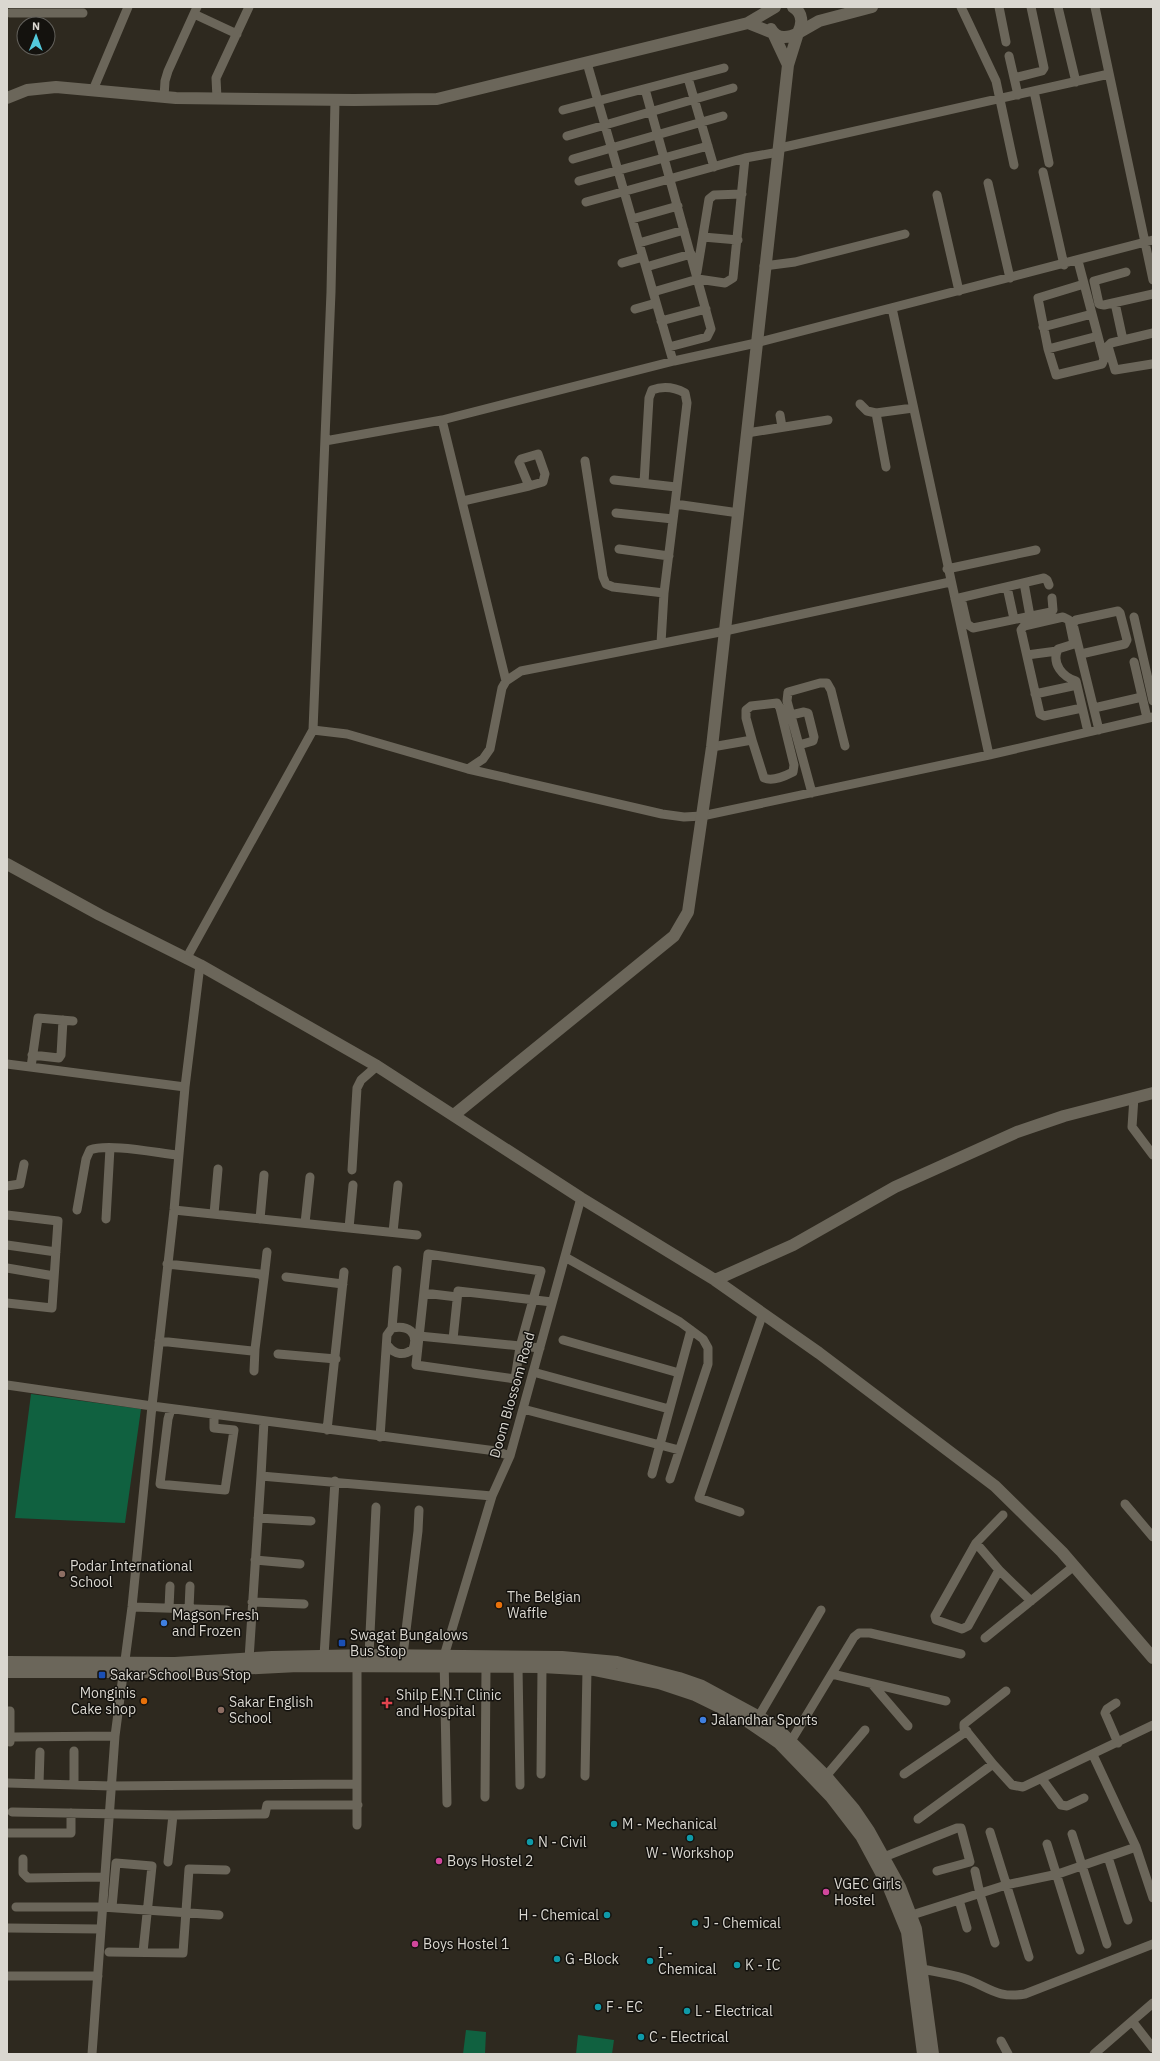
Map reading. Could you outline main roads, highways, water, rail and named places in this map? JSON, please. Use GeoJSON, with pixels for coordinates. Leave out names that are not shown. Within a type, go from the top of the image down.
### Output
{"type":"FeatureCollection","features":[{"type":"Feature","properties":{"kind":"place","name":"Podar International School"},"geometry":{"type":"Point","coordinates":[62,1574]}},
{"type":"Feature","properties":{"kind":"place","name":"The Belgian Waffle"},"geometry":{"type":"Point","coordinates":[499,1605]}},
{"type":"Feature","properties":{"kind":"place","name":"Magson Fresh and Frozen"},"geometry":{"type":"Point","coordinates":[164,1623]}},
{"type":"Feature","properties":{"kind":"place","name":"Swagat Bungalows Bus Stop"},"geometry":{"type":"Point","coordinates":[342,1643]}},
{"type":"Feature","properties":{"kind":"place","name":"Sakar School Bus Stop"},"geometry":{"type":"Point","coordinates":[102,1675]}},
{"type":"Feature","properties":{"kind":"place","name":"Monginis Cake shop"},"geometry":{"type":"Point","coordinates":[144,1701]}},
{"type":"Feature","properties":{"kind":"place","name":"Shilp E.N.T Clinic and Hospital"},"geometry":{"type":"Point","coordinates":[387,1703]}},
{"type":"Feature","properties":{"kind":"place","name":"Sakar English School"},"geometry":{"type":"Point","coordinates":[221,1710]}},
{"type":"Feature","properties":{"kind":"place","name":"Jalandhar Sports"},"geometry":{"type":"Point","coordinates":[703,1720]}},
{"type":"Feature","properties":{"kind":"place","name":"M - Mechanical"},"geometry":{"type":"Point","coordinates":[614,1824]}},
{"type":"Feature","properties":{"kind":"place","name":"W - Workshop"},"geometry":{"type":"Point","coordinates":[690,1838]}},
{"type":"Feature","properties":{"kind":"place","name":"N - Civil"},"geometry":{"type":"Point","coordinates":[530,1842]}},
{"type":"Feature","properties":{"kind":"place","name":"Boys Hostel 2"},"geometry":{"type":"Point","coordinates":[439,1861]}},
{"type":"Feature","properties":{"kind":"place","name":"VGEC Girls Hostel"},"geometry":{"type":"Point","coordinates":[826,1892]}},
{"type":"Feature","properties":{"kind":"place","name":"H - Chemical"},"geometry":{"type":"Point","coordinates":[607,1915]}},
{"type":"Feature","properties":{"kind":"place","name":"J - Chemical"},"geometry":{"type":"Point","coordinates":[695,1923]}},
{"type":"Feature","properties":{"kind":"place","name":"Boys Hostel 1"},"geometry":{"type":"Point","coordinates":[415,1944]}},
{"type":"Feature","properties":{"kind":"place","name":"G -Block"},"geometry":{"type":"Point","coordinates":[557,1959]}},
{"type":"Feature","properties":{"kind":"place","name":"I - Chemical"},"geometry":{"type":"Point","coordinates":[650,1961]}},
{"type":"Feature","properties":{"kind":"place","name":"K - IC"},"geometry":{"type":"Point","coordinates":[737,1965]}},
{"type":"Feature","properties":{"kind":"place","name":"F - EC"},"geometry":{"type":"Point","coordinates":[598,2007]}},
{"type":"Feature","properties":{"kind":"place","name":"L - Electrical"},"geometry":{"type":"Point","coordinates":[687,2011]}},
{"type":"Feature","properties":{"kind":"place","name":"C - Electrical"},"geometry":{"type":"Point","coordinates":[641,2037]}}]}
